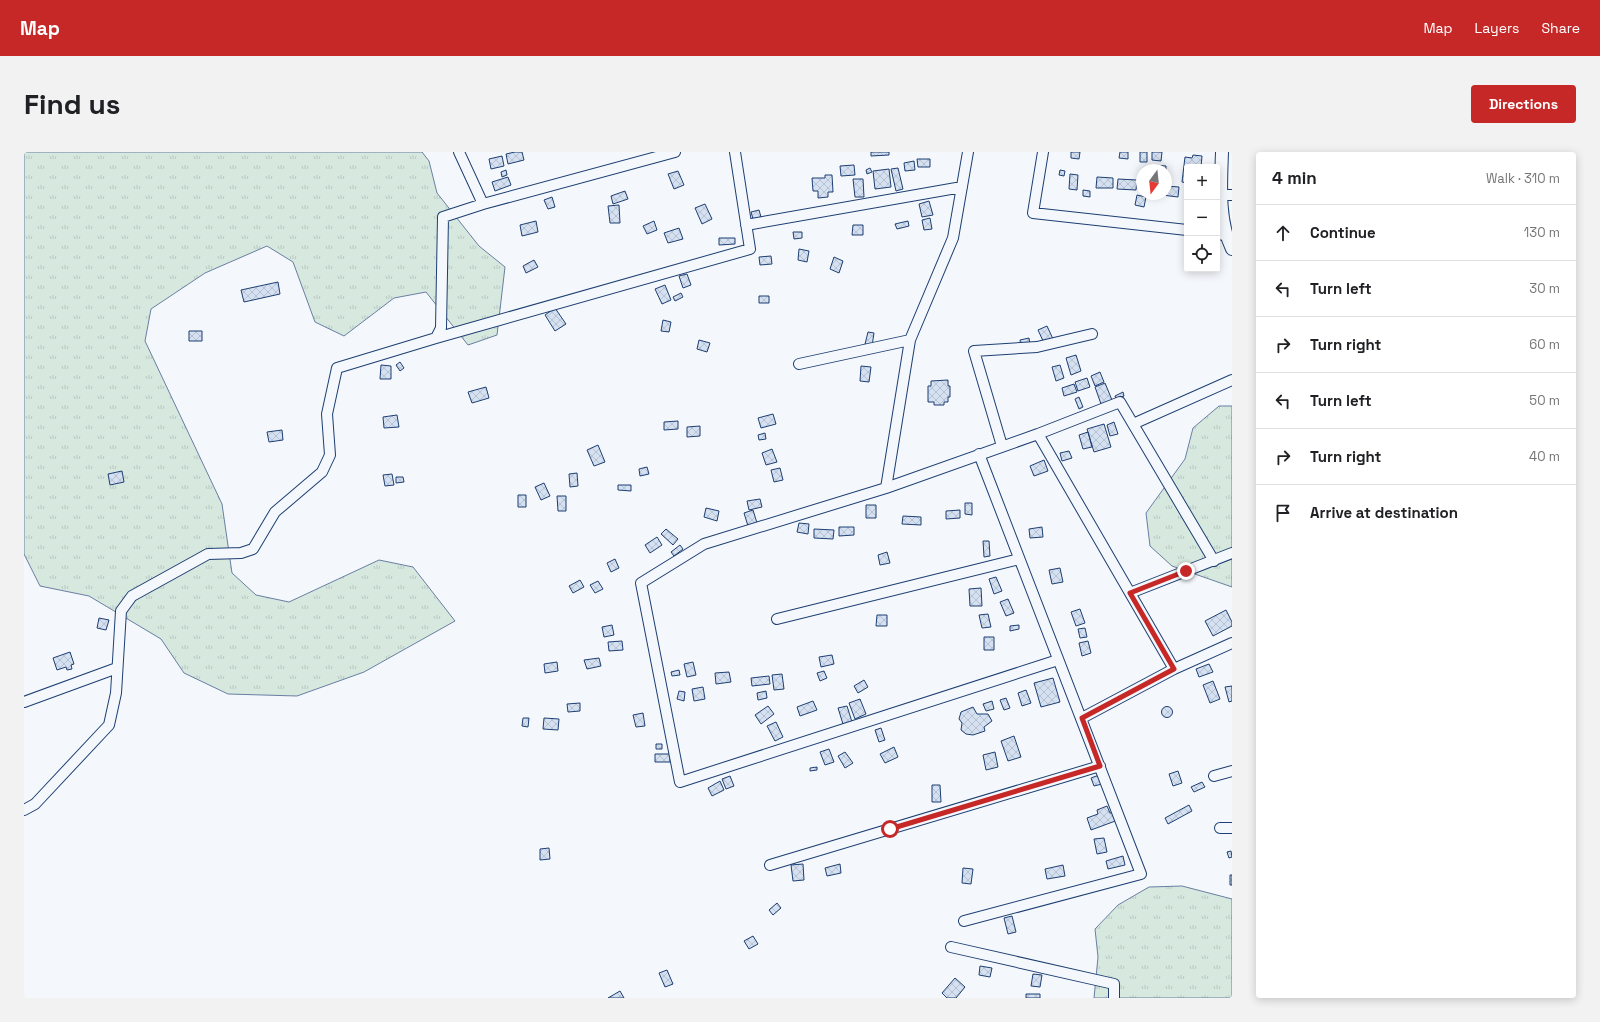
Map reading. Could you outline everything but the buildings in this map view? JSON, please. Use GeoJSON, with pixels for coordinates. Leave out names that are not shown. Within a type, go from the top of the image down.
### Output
{"type":"FeatureCollection","features":[{"type":"Feature","properties":{"kind":"street"},"geometry":{"type":"LineString","coordinates":[[459,152],[483,204]]}},
{"type":"Feature","properties":{"kind":"street"},"geometry":{"type":"LineString","coordinates":[[436,338],[441,328],[443,217],[483,204],[675,152]]}},
{"type":"Feature","properties":{"kind":"street"},"geometry":{"type":"LineString","coordinates":[[24,810],[35,804],[109,725],[116,693],[121,611],[132,596],[208,554],[241,553],[253,549],[275,512],[322,472],[330,455],[327,414],[337,368],[436,338],[750,249],[735,152]]}},
{"type":"Feature","properties":{"kind":"street"},"geometry":{"type":"LineString","coordinates":[[886,488],[910,340],[953,238],[968,152]]}},
{"type":"Feature","properties":{"kind":"street"},"geometry":{"type":"LineString","coordinates":[[1043,152],[1033,213],[1184,230]]}},
{"type":"Feature","properties":{"kind":"street"},"geometry":{"type":"LineString","coordinates":[[1222,152],[1226,195],[1221,234],[1232,249]]}},
{"type":"Feature","properties":{"kind":"street"},"geometry":{"type":"LineString","coordinates":[[746,225],[962,188]]}},
{"type":"Feature","properties":{"kind":"street"},"geometry":{"type":"LineString","coordinates":[[1002,446],[974,352],[1037,347],[1092,334]]}},
{"type":"Feature","properties":{"kind":"street"},"geometry":{"type":"LineString","coordinates":[[798,364],[910,340]]}},
{"type":"Feature","properties":{"kind":"street"},"geometry":{"type":"LineString","coordinates":[[1133,424],[1232,380]]}},
{"type":"Feature","properties":{"kind":"street"},"geometry":{"type":"LineString","coordinates":[[1058,660],[680,782],[641,583],[704,544],[886,488],[1038,434],[1120,402],[1214,560]]}},
{"type":"Feature","properties":{"kind":"street"},"geometry":{"type":"LineString","coordinates":[[1038,434],[1174,669]]}},
{"type":"Feature","properties":{"kind":"street"},"geometry":{"type":"LineString","coordinates":[[964,921],[1141,874],[979,454]]}},
{"type":"Feature","properties":{"kind":"street"},"geometry":{"type":"LineString","coordinates":[[1130,593],[1232,553]]}},
{"type":"Feature","properties":{"kind":"street"},"geometry":{"type":"LineString","coordinates":[[777,619],[1019,559]]}},
{"type":"Feature","properties":{"kind":"street"},"geometry":{"type":"LineString","coordinates":[[1082,718],[1174,669],[1232,643]]}},
{"type":"Feature","properties":{"kind":"street"},"geometry":{"type":"LineString","coordinates":[[24,702],[117,668]]}},
{"type":"Feature","properties":{"kind":"street"},"geometry":{"type":"LineString","coordinates":[[770,865],[1100,766]]}},
{"type":"Feature","properties":{"kind":"street"},"geometry":{"type":"LineString","coordinates":[[1214,776],[1232,771]]}},
{"type":"Feature","properties":{"kind":"street"},"geometry":{"type":"LineString","coordinates":[[1220,828],[1232,828]]}},
{"type":"Feature","properties":{"kind":"street"},"geometry":{"type":"LineString","coordinates":[[951,947],[1114,984],[1114,998]]}},
{"type":"Feature","properties":{"kind":"green space"},"geometry":{"type":"Polygon","coordinates":[[[24,152],[422,152],[429,161],[437,193],[479,246],[505,267],[497,335],[468,345],[426,292],[394,298],[344,336],[315,322],[293,262],[267,246],[205,273],[151,309],[145,341],[222,504],[232,573],[256,595],[289,602],[379,560],[413,567],[455,621],[364,672],[297,696],[228,694],[184,673],[161,639],[89,596],[40,586],[24,554],[24,152]]]}},
{"type":"Feature","properties":{"kind":"green space"},"geometry":{"type":"Polygon","coordinates":[[[1219,406],[1232,406],[1232,587],[1172,566],[1150,546],[1146,513],[1185,459],[1193,428],[1219,406]]]}},
{"type":"Feature","properties":{"kind":"green space"},"geometry":{"type":"Polygon","coordinates":[[[1182,886],[1232,899],[1232,998],[1094,998],[1098,957],[1095,929],[1118,905],[1149,887],[1182,886]]]}},
{"type":"Feature","properties":{"kind":"route"},"geometry":{"type":"LineString","coordinates":[[890,829],[1100,766],[1082,718],[1174,669],[1130,593],[1186,571]]}}]}
